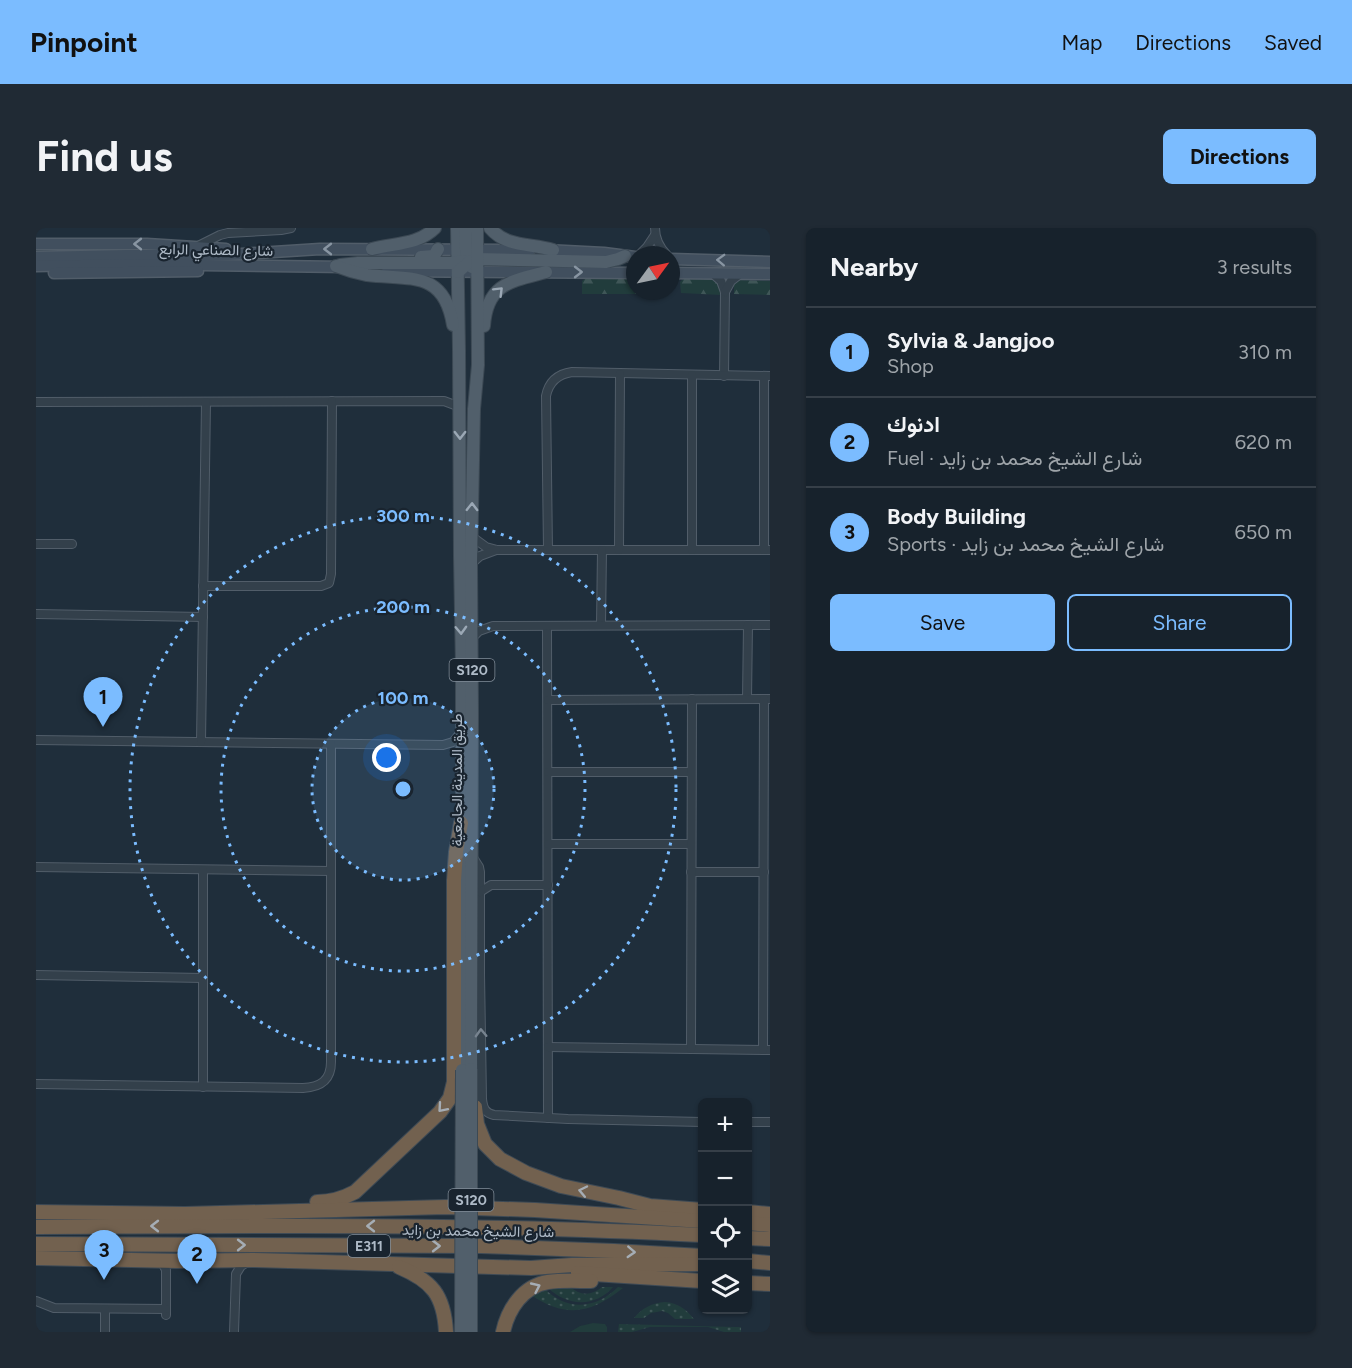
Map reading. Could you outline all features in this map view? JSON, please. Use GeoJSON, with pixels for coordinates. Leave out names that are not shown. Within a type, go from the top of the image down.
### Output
{"type":"FeatureCollection","features":[{"type":"Feature","properties":{"kind":"highway"},"geometry":{"type":"LineString","coordinates":[[145,1213],[222,1206],[325,1202],[341,1199],[361,1186],[446,1106],[454,1082],[454,890],[456,852],[461,823]]}},
{"type":"Feature","properties":{"kind":"highway"},"geometry":{"type":"LineString","coordinates":[[467,1070],[474,1091],[480,1134],[485,1144],[500,1160],[543,1180],[579,1191],[650,1206],[698,1210]]}},
{"type":"Feature","properties":{"kind":"highway"},"geometry":{"type":"LineString","coordinates":[[43,1212],[185,1214],[465,1207],[698,1221]]}},
{"type":"Feature","properties":{"kind":"highway"},"geometry":{"type":"LineString","coordinates":[[752,1212],[770,1214]]}},
{"type":"Feature","properties":{"kind":"highway"},"geometry":{"type":"LineString","coordinates":[[752,1223],[770,1225]]}},
{"type":"Feature","properties":{"kind":"highway","name":"شارع الشيخ محمد بن زايد"},"geometry":{"type":"LineString","coordinates":[[36,1227],[469,1226],[698,1235]]}},
{"type":"Feature","properties":{"kind":"highway"},"geometry":{"type":"LineString","coordinates":[[752,1238],[770,1239]]}},
{"type":"Feature","properties":{"kind":"highway","name":"شارع الشيخ محمد بن زايد"},"geometry":{"type":"LineString","coordinates":[[36,1244],[481,1246],[698,1256]]}},
{"type":"Feature","properties":{"kind":"highway"},"geometry":{"type":"LineString","coordinates":[[99,1245],[133,1254],[183,1256],[208,1261]]}},
{"type":"Feature","properties":{"kind":"highway"},"geometry":{"type":"LineString","coordinates":[[36,1258],[253,1260],[531,1268],[570,1273],[698,1281]]}},
{"type":"Feature","properties":{"kind":"highway"},"geometry":{"type":"LineString","coordinates":[[391,1264],[421,1278],[434,1290],[440,1300],[446,1332]]}},
{"type":"Feature","properties":{"kind":"highway"},"geometry":{"type":"LineString","coordinates":[[531,1268],[572,1265],[698,1264]]}},
{"type":"Feature","properties":{"kind":"highway"},"geometry":{"type":"LineString","coordinates":[[502,1332],[508,1314],[518,1300],[528,1290],[539,1284],[551,1281],[618,1281],[636,1277]]}},
{"type":"Feature","properties":{"kind":"highway"},"geometry":{"type":"LineString","coordinates":[[752,1283],[770,1284]]}},
{"type":"Feature","properties":{"kind":"main road"},"geometry":{"type":"LineString","coordinates":[[372,249],[413,241],[435,228]]}},
{"type":"Feature","properties":{"kind":"main road","name":"طريق المدينة الجامعية"},"geometry":{"type":"LineString","coordinates":[[457,228],[469,260],[475,369],[471,564],[478,617],[472,638],[471,855],[462,1332]]}},
{"type":"Feature","properties":{"kind":"main road"},"geometry":{"type":"LineString","coordinates":[[465,228],[469,260]]}},
{"type":"Feature","properties":{"kind":"main road","name":"طريق المدينة الجامعية"},"geometry":{"type":"LineString","coordinates":[[471,1332],[461,823],[458,294],[477,228]]}},
{"type":"Feature","properties":{"kind":"main road"},"geometry":{"type":"LineString","coordinates":[[490,228],[507,241],[553,250]]}},
{"type":"Feature","properties":{"kind":"main road"},"geometry":{"type":"LineString","coordinates":[[36,244],[147,244],[259,253]]}},
{"type":"Feature","properties":{"kind":"main road","name":"شارع الصناعي الرابع"},"geometry":{"type":"LineString","coordinates":[[36,266],[320,249],[438,249],[469,260]]}},
{"type":"Feature","properties":{"kind":"main road"},"geometry":{"type":"LineString","coordinates":[[349,264],[362,258],[430,257],[437,253],[438,249]]}},
{"type":"Feature","properties":{"kind":"main road"},"geometry":{"type":"LineString","coordinates":[[469,260],[553,250],[626,257]]}},
{"type":"Feature","properties":{"kind":"main road","name":"شارع الصناعي الرابع"},"geometry":{"type":"LineString","coordinates":[[36,257],[336,266],[394,271],[469,260]]}},
{"type":"Feature","properties":{"kind":"main road"},"geometry":{"type":"LineString","coordinates":[[336,266],[469,260],[606,262],[626,258]]}},
{"type":"Feature","properties":{"kind":"main road"},"geometry":{"type":"LineString","coordinates":[[680,259],[770,262]]}},
{"type":"Feature","properties":{"kind":"main road"},"geometry":{"type":"LineString","coordinates":[[469,260],[546,272],[626,273]]}},
{"type":"Feature","properties":{"kind":"main road"},"geometry":{"type":"LineString","coordinates":[[36,273],[174,272],[253,265]]}},
{"type":"Feature","properties":{"kind":"main road"},"geometry":{"type":"LineString","coordinates":[[336,266],[369,275],[417,279],[434,287],[447,302],[459,350]]}},
{"type":"Feature","properties":{"kind":"main road"},"geometry":{"type":"LineString","coordinates":[[475,369],[482,348],[486,312],[497,292],[517,279],[546,272]]}},
{"type":"Feature","properties":{"kind":"main road"},"geometry":{"type":"LineString","coordinates":[[680,273],[770,274]]}},
{"type":"Feature","properties":{"kind":"main road"},"geometry":{"type":"LineString","coordinates":[[458,294],[462,293],[465,296],[467,359],[475,369]]}},
{"type":"Feature","properties":{"kind":"street"},"geometry":{"type":"LineString","coordinates":[[196,247],[228,233],[291,228]]}},
{"type":"Feature","properties":{"kind":"street"},"geometry":{"type":"LineString","coordinates":[[648,246],[655,231]]}},
{"type":"Feature","properties":{"kind":"street"},"geometry":{"type":"LineString","coordinates":[[655,231],[660,246]]}},
{"type":"Feature","properties":{"kind":"street"},"geometry":{"type":"LineString","coordinates":[[713,274],[721,281],[725,292],[724,376]]}},
{"type":"Feature","properties":{"kind":"street"},"geometry":{"type":"LineString","coordinates":[[725,292],[731,281],[740,274]]}},
{"type":"Feature","properties":{"kind":"street"},"geometry":{"type":"LineString","coordinates":[[471,536],[486,547],[497,550],[548,550],[602,550],[619,550],[692,550],[767,550],[767,376],[568,373],[552,381],[547,400],[548,550]]}},
{"type":"Feature","properties":{"kind":"street"},"geometry":{"type":"LineString","coordinates":[[619,550],[620,374]]}},
{"type":"Feature","properties":{"kind":"street"},"geometry":{"type":"LineString","coordinates":[[692,375],[692,550]]}},
{"type":"Feature","properties":{"kind":"street"},"geometry":{"type":"LineString","coordinates":[[444,401],[459,393]]}},
{"type":"Feature","properties":{"kind":"street"},"geometry":{"type":"LineString","coordinates":[[203,586],[321,586],[329,583],[331,574],[332,401]]}},
{"type":"Feature","properties":{"kind":"street"},"geometry":{"type":"LineString","coordinates":[[36,402],[444,401],[460,407]]}},
{"type":"Feature","properties":{"kind":"street"},"geometry":{"type":"LineString","coordinates":[[201,742],[206,402]]}},
{"type":"Feature","properties":{"kind":"street"},"geometry":{"type":"LineString","coordinates":[[36,544],[72,544]]}},
{"type":"Feature","properties":{"kind":"street"},"geometry":{"type":"LineString","coordinates":[[471,564],[480,556],[497,550]]}},
{"type":"Feature","properties":{"kind":"street"},"geometry":{"type":"LineString","coordinates":[[601,625],[602,550]]}},
{"type":"Feature","properties":{"kind":"street"},"geometry":{"type":"LineString","coordinates":[[36,614],[203,617]]}},
{"type":"Feature","properties":{"kind":"street"},"geometry":{"type":"LineString","coordinates":[[478,617],[493,626]]}},
{"type":"Feature","properties":{"kind":"street"},"geometry":{"type":"LineString","coordinates":[[747,699],[748,625]]}},
{"type":"Feature","properties":{"kind":"street"},"geometry":{"type":"LineString","coordinates":[[472,638],[479,631],[493,626],[770,625]]}},
{"type":"Feature","properties":{"kind":"street"},"geometry":{"type":"LineString","coordinates":[[547,626],[548,1118]]}},
{"type":"Feature","properties":{"kind":"street"},"geometry":{"type":"LineString","coordinates":[[548,699],[767,699],[767,845],[764,872],[766,1050],[548,1047]]}},
{"type":"Feature","properties":{"kind":"street"},"geometry":{"type":"LineString","coordinates":[[691,1049],[692,699]]}},
{"type":"Feature","properties":{"kind":"street"},"geometry":{"type":"LineString","coordinates":[[36,740],[443,745],[453,742],[462,731]]}},
{"type":"Feature","properties":{"kind":"street"},"geometry":{"type":"LineString","coordinates":[[36,1084],[311,1088],[324,1082],[329,1076],[332,1062],[331,744]]}},
{"type":"Feature","properties":{"kind":"street"},"geometry":{"type":"LineString","coordinates":[[443,745],[456,752],[462,760]]}},
{"type":"Feature","properties":{"kind":"street"},"geometry":{"type":"LineString","coordinates":[[548,772],[692,772]]}},
{"type":"Feature","properties":{"kind":"street"},"geometry":{"type":"LineString","coordinates":[[548,844],[691,844]]}},
{"type":"Feature","properties":{"kind":"street"},"geometry":{"type":"LineString","coordinates":[[471,855],[479,867],[480,878],[483,1107],[488,1113],[568,1119],[698,1122]]}},
{"type":"Feature","properties":{"kind":"street"},"geometry":{"type":"LineString","coordinates":[[36,867],[331,871]]}},
{"type":"Feature","properties":{"kind":"street"},"geometry":{"type":"LineString","coordinates":[[203,870],[203,1087]]}},
{"type":"Feature","properties":{"kind":"street"},"geometry":{"type":"LineString","coordinates":[[691,872],[764,872]]}},
{"type":"Feature","properties":{"kind":"street"},"geometry":{"type":"LineString","coordinates":[[480,878],[491,885],[548,885]]}},
{"type":"Feature","properties":{"kind":"street"},"geometry":{"type":"LineString","coordinates":[[480,892],[491,885]]}},
{"type":"Feature","properties":{"kind":"street"},"geometry":{"type":"LineString","coordinates":[[36,975],[203,978]]}},
{"type":"Feature","properties":{"kind":"street"},"geometry":{"type":"LineString","coordinates":[[752,1122],[770,1122]]}},
{"type":"Feature","properties":{"kind":"street"},"geometry":{"type":"LineString","coordinates":[[36,1206],[44,1208],[43,1212]]}},
{"type":"Feature","properties":{"kind":"street"},"geometry":{"type":"LineString","coordinates":[[36,1301],[54,1308],[166,1312],[166,1270],[158,1260]]}},
{"type":"Feature","properties":{"kind":"street"},"geometry":{"type":"LineString","coordinates":[[234,1332],[236,1274],[241,1266],[253,1260]]}},
{"type":"Feature","properties":{"kind":"street"},"geometry":{"type":"LineString","coordinates":[[105,1309],[105,1332]]}},
{"type":"Feature","properties":{"kind":"green space"},"geometry":{"type":"Polygon","coordinates":[[[586,278],[626,278],[626,294],[582,294],[582,281],[586,278]]]}},
{"type":"Feature","properties":{"kind":"green space"},"geometry":{"type":"Polygon","coordinates":[[[684,278],[718,278],[722,295],[681,293],[680,282],[684,278]]]}},
{"type":"Feature","properties":{"kind":"green space"},"geometry":{"type":"Polygon","coordinates":[[[738,280],[770,281],[770,295],[734,294],[734,285],[738,280]]]}},
{"type":"Feature","properties":{"kind":"green space"},"geometry":{"type":"Polygon","coordinates":[[[569,1286],[577,1292],[586,1294],[602,1287],[613,1287],[598,1299],[581,1302],[564,1298],[548,1288],[569,1286]]]}},
{"type":"Feature","properties":{"kind":"green space"},"geometry":{"type":"Polygon","coordinates":[[[618,1287],[623,1288],[600,1303],[578,1310],[556,1308],[531,1295],[544,1288],[562,1301],[581,1305],[600,1300],[618,1287]]]}},
{"type":"Feature","properties":{"kind":"green space"},"geometry":{"type":"Polygon","coordinates":[[[665,1302],[681,1307],[694,1319],[675,1319],[662,1311],[651,1313],[644,1318],[634,1318],[640,1311],[665,1302]]]}},
{"type":"Feature","properties":{"kind":"green space"},"geometry":{"type":"Polygon","coordinates":[[[593,1323],[605,1324],[607,1332],[570,1332],[580,1326],[593,1323]]]}},
{"type":"Feature","properties":{"kind":"green space"},"geometry":{"type":"Polygon","coordinates":[[[619,1324],[741,1327],[741,1332],[724,1332],[708,1327],[650,1327],[632,1332],[618,1332],[619,1324]]]}},
{"type":"Feature","properties":{"kind":"place","name":"Sylvia & Jangjoo"},"geometry":{"type":"Point","coordinates":[103,727]}},
{"type":"Feature","properties":{"kind":"place","name":"Body Building"},"geometry":{"type":"Point","coordinates":[104,1280]}},
{"type":"Feature","properties":{"kind":"place","name":"ادنوك"},"geometry":{"type":"Point","coordinates":[197,1284]}}]}
